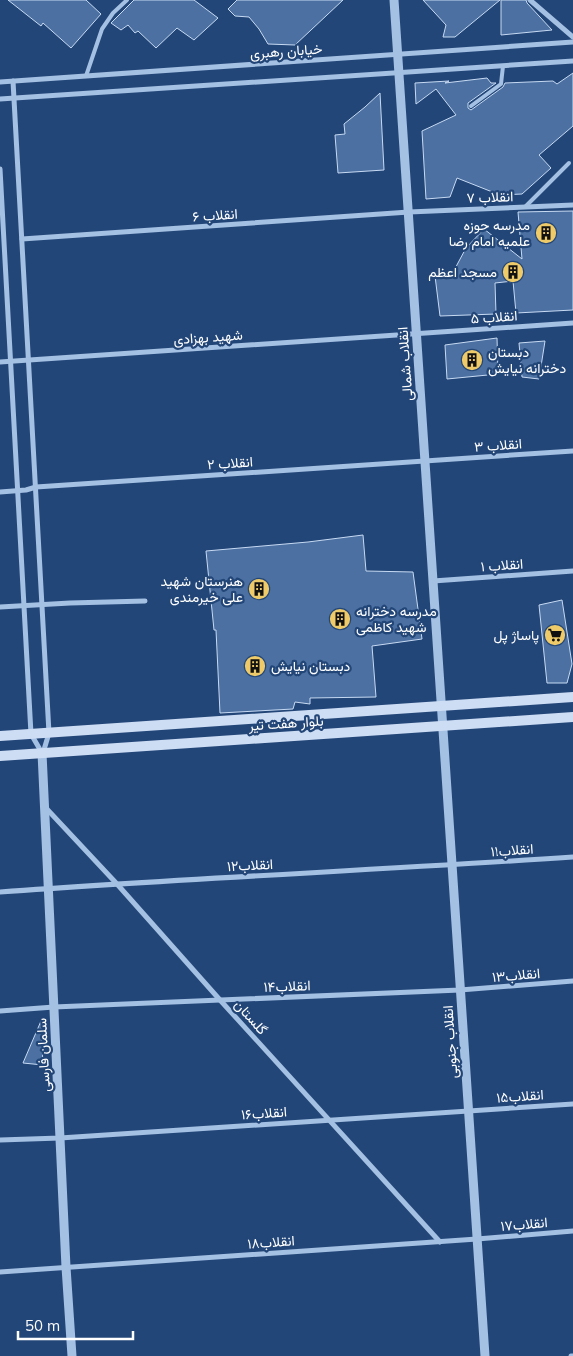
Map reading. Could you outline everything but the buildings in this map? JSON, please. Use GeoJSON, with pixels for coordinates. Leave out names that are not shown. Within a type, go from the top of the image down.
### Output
{"type":"FeatureCollection","features":[{"type":"Feature","properties":{"kind":"main road","name":"بلوار هفت تیر"},"geometry":{"type":"LineString","coordinates":[[0,736],[573,697]]}},
{"type":"Feature","properties":{"kind":"main road","name":"بلوار هفت تیر"},"geometry":{"type":"LineString","coordinates":[[0,756],[573,717]]}},
{"type":"Feature","properties":{"kind":"street","name":"انقلاب شمالی"},"geometry":{"type":"LineString","coordinates":[[394,0],[443,726]]}},
{"type":"Feature","properties":{"kind":"street"},"geometry":{"type":"LineString","coordinates":[[530,0],[573,37]]}},
{"type":"Feature","properties":{"kind":"street","name":"خیابان رهبری"},"geometry":{"type":"LineString","coordinates":[[0,82],[573,42]]}},
{"type":"Feature","properties":{"kind":"street","name":"خیابان رهبری"},"geometry":{"type":"LineString","coordinates":[[0,99],[573,61]]}},
{"type":"Feature","properties":{"kind":"street"},"geometry":{"type":"LineString","coordinates":[[13,81],[50,733],[42,753]]}},
{"type":"Feature","properties":{"kind":"street"},"geometry":{"type":"LineString","coordinates":[[0,169],[2,241],[11,361],[31,734],[42,753]]}},
{"type":"Feature","properties":{"kind":"street","name":"انقلاب ۷"},"geometry":{"type":"LineString","coordinates":[[409,212],[573,205]]}},
{"type":"Feature","properties":{"kind":"street","name":"انقلاب ۶"},"geometry":{"type":"LineString","coordinates":[[22,239],[409,212]]}},
{"type":"Feature","properties":{"kind":"street","name":"انقلاب ۵"},"geometry":{"type":"LineString","coordinates":[[417,334],[573,323]]}},
{"type":"Feature","properties":{"kind":"street","name":"شهید بهزادی"},"geometry":{"type":"LineString","coordinates":[[0,362],[417,334]]}},
{"type":"Feature","properties":{"kind":"street","name":"انقلاب ۳"},"geometry":{"type":"LineString","coordinates":[[425,461],[573,451]]}},
{"type":"Feature","properties":{"kind":"street","name":"انقلاب ۲"},"geometry":{"type":"LineString","coordinates":[[0,492],[26,490],[36,487],[425,461]]}},
{"type":"Feature","properties":{"kind":"street","name":"انقلاب ۱"},"geometry":{"type":"LineString","coordinates":[[433,581],[573,571]]}},
{"type":"Feature","properties":{"kind":"street"},"geometry":{"type":"LineString","coordinates":[[0,607],[144,600]]}},
{"type":"Feature","properties":{"kind":"street","name":"انقلاب جنوبی"},"geometry":{"type":"LineString","coordinates":[[443,726],[485,1356]]}},
{"type":"Feature","properties":{"kind":"street","name":"سلمان فارسی"},"geometry":{"type":"LineString","coordinates":[[42,753],[66,1267],[72,1356]]}},
{"type":"Feature","properties":{"kind":"street","name":"گلستان"},"geometry":{"type":"LineString","coordinates":[[45,806],[440,1242]]}},
{"type":"Feature","properties":{"kind":"street","name":"انقلاب۱۱"},"geometry":{"type":"LineString","coordinates":[[452,865],[573,857]]}},
{"type":"Feature","properties":{"kind":"street","name":"انقلاب۱۲"},"geometry":{"type":"LineString","coordinates":[[0,892],[452,865]]}},
{"type":"Feature","properties":{"kind":"street","name":"انقلاب۱۳"},"geometry":{"type":"LineString","coordinates":[[460,990],[573,981]]}},
{"type":"Feature","properties":{"kind":"street","name":"انقلاب۱۴"},"geometry":{"type":"LineString","coordinates":[[0,1011],[54,1007],[460,990]]}},
{"type":"Feature","properties":{"kind":"street","name":"انقلاب۱۵"},"geometry":{"type":"LineString","coordinates":[[468,1111],[573,1104]]}},
{"type":"Feature","properties":{"kind":"street","name":"انقلاب۱۶"},"geometry":{"type":"LineString","coordinates":[[0,1140],[60,1138],[468,1111]]}},
{"type":"Feature","properties":{"kind":"street","name":"انقلاب۱۷"},"geometry":{"type":"LineString","coordinates":[[477,1239],[573,1231]]}},
{"type":"Feature","properties":{"kind":"street","name":"انقلاب۱۸"},"geometry":{"type":"LineString","coordinates":[[0,1272],[477,1239]]}},
{"type":"Feature","properties":{"kind":"lane"},"geometry":{"type":"LineString","coordinates":[[86,76],[102,29],[113,13],[126,0]]}},
{"type":"Feature","properties":{"kind":"lane"},"geometry":{"type":"LineString","coordinates":[[471,106],[502,84],[503,66]]}},
{"type":"Feature","properties":{"kind":"lane"},"geometry":{"type":"LineString","coordinates":[[525,207],[569,164]]}},
{"type":"Feature","properties":{"kind":"place","name":"مدرسه حوزه علمیه امام رضا"},"geometry":{"type":"Point","coordinates":[546,233]}},
{"type":"Feature","properties":{"kind":"place","name":"مسجد اعظم"},"geometry":{"type":"Point","coordinates":[513,272]}},
{"type":"Feature","properties":{"kind":"place","name":"دبستان دخترانه نیایش"},"geometry":{"type":"Point","coordinates":[472,360]}},
{"type":"Feature","properties":{"kind":"place","name":"هنرستان شهید علی خیرمندی"},"geometry":{"type":"Point","coordinates":[259,589]}},
{"type":"Feature","properties":{"kind":"place","name":"مدرسه دخترانه شهید کاظمی"},"geometry":{"type":"Point","coordinates":[340,619]}},
{"type":"Feature","properties":{"kind":"place","name":"پاساژ پل"},"geometry":{"type":"Point","coordinates":[555,635]}},
{"type":"Feature","properties":{"kind":"place","name":"دبستان نیایش"},"geometry":{"type":"Point","coordinates":[255,666]}}]}
